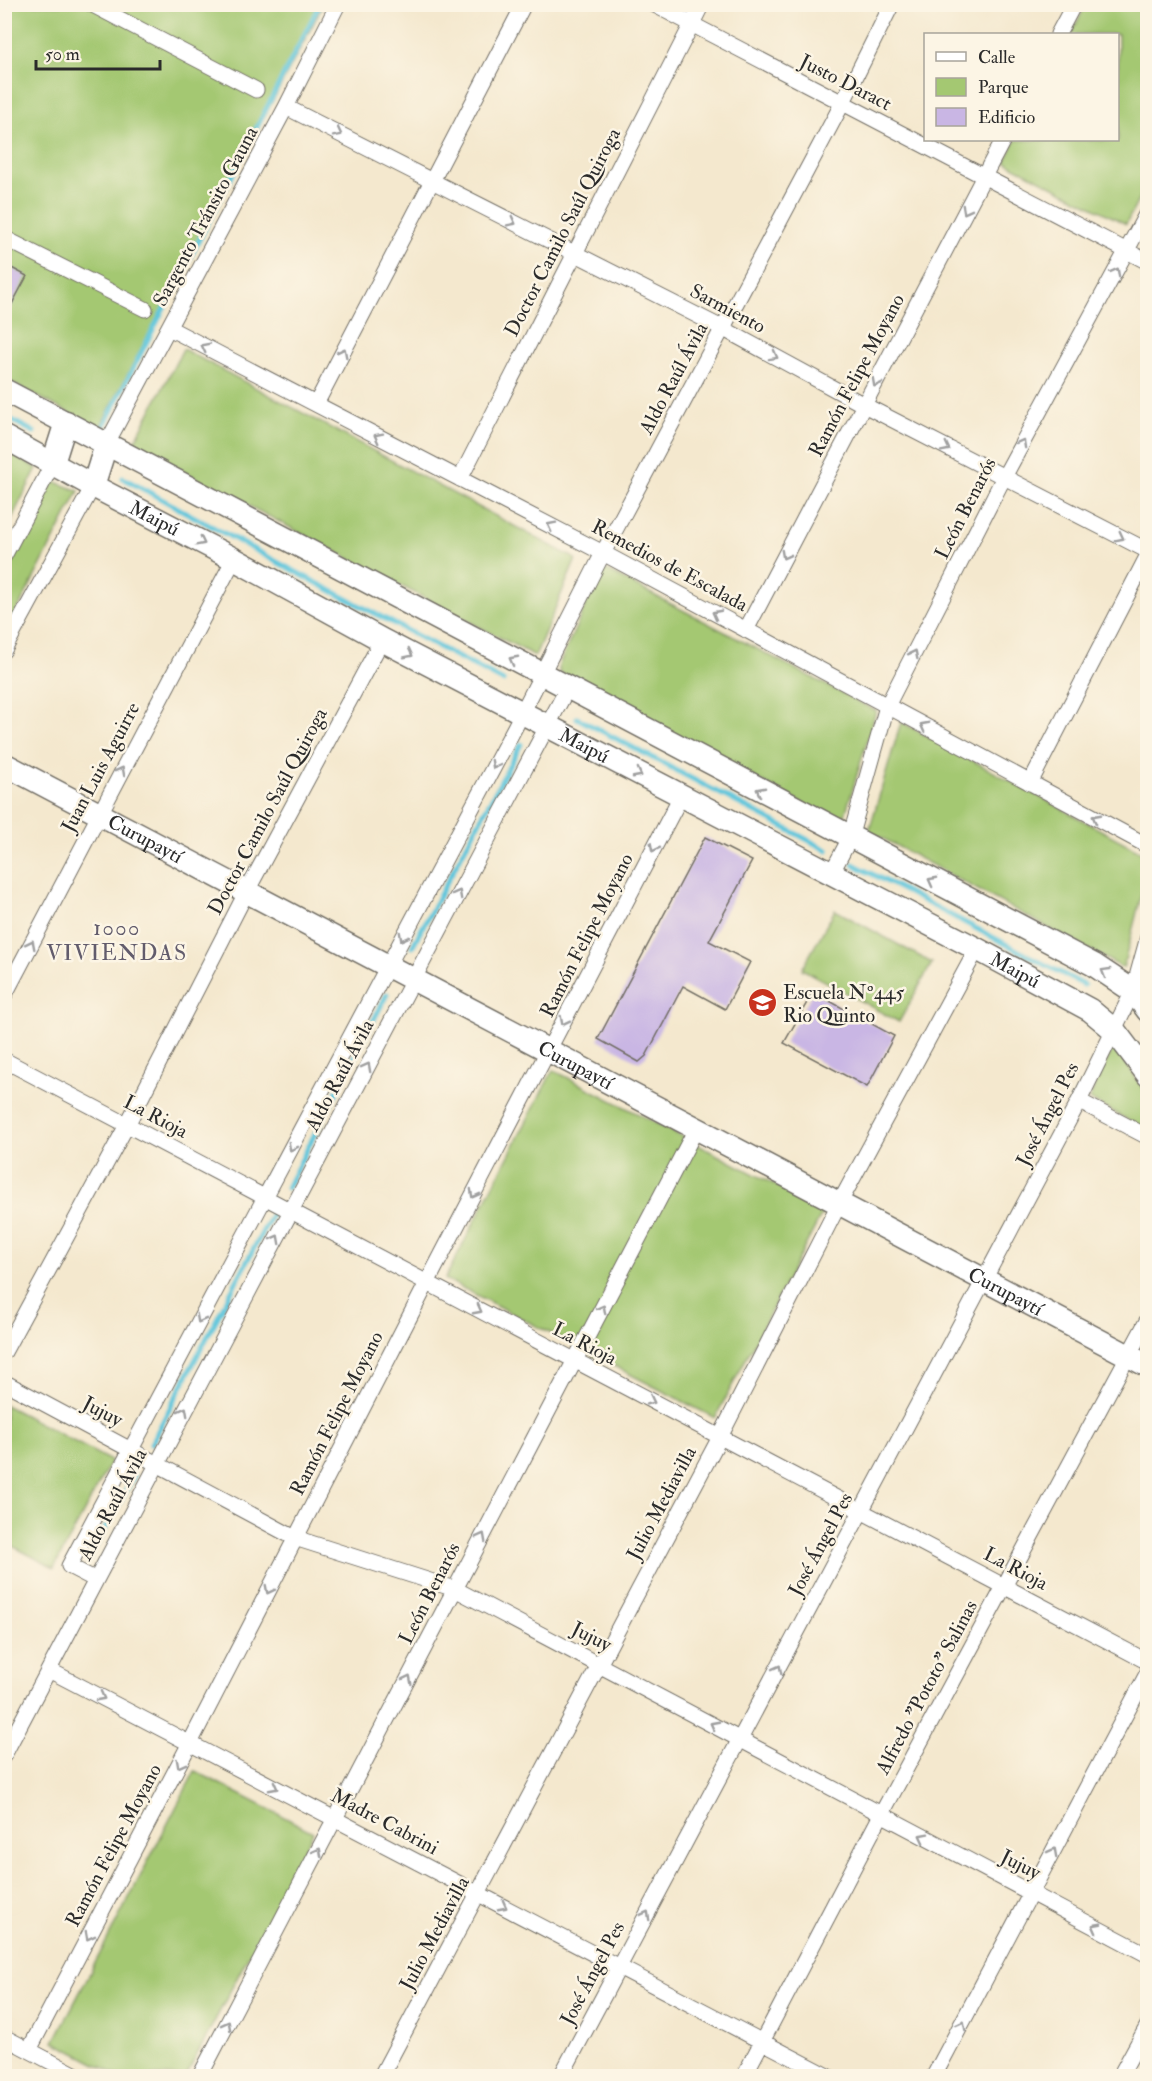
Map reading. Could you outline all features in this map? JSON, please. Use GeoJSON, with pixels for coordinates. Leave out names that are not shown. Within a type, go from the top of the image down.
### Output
{"type":"FeatureCollection","features":[{"type":"Feature","properties":{"kind":"street"},"geometry":{"type":"LineString","coordinates":[[91,4],[256,90]]}},
{"type":"Feature","properties":{"kind":"street","name":"Sargento Tránsito Gauna"},"geometry":{"type":"LineString","coordinates":[[105,445],[286,107],[338,4]]}},
{"type":"Feature","properties":{"kind":"street"},"geometry":{"type":"LineString","coordinates":[[316,404],[524,4]]}},
{"type":"Feature","properties":{"kind":"street","name":"Justo Daract"},"geometry":{"type":"LineString","coordinates":[[652,4],[1148,262]]}},
{"type":"Feature","properties":{"kind":"street","name":"Doctor Camilo Saúl Quiroga"},"geometry":{"type":"LineString","coordinates":[[460,479],[702,4]]}},
{"type":"Feature","properties":{"kind":"street","name":"Aldo Raúl Ávila"},"geometry":{"type":"LineString","coordinates":[[567,689],[96,1580],[69,1566],[522,714],[603,553],[842,104],[892,4]]}},
{"type":"Feature","properties":{"kind":"street"},"geometry":{"type":"LineString","coordinates":[[1059,33],[1074,4]]}},
{"type":"Feature","properties":{"kind":"street","name":"Sarmiento"},"geometry":{"type":"LineString","coordinates":[[286,107],[722,328],[1148,553]]}},
{"type":"Feature","properties":{"kind":"street","name":"Ramón Felipe Moyano"},"geometry":{"type":"LineString","coordinates":[[746,630],[1002,141]]}},
{"type":"Feature","properties":{"kind":"street","name":"León Benarós"},"geometry":{"type":"LineString","coordinates":[[831,874],[850,838],[887,706],[1004,477],[1148,211]]}},
{"type":"Feature","properties":{"kind":"street"},"geometry":{"type":"LineString","coordinates":[[4,238],[145,309]]}},
{"type":"Feature","properties":{"kind":"street","name":"Remedios de Escalada"},"geometry":{"type":"LineString","coordinates":[[168,328],[603,553],[1148,846]]}},
{"type":"Feature","properties":{"kind":"street","name":"Maipú"},"geometry":{"type":"LineString","coordinates":[[4,390],[1094,965],[1133,991],[1148,1011]]}},
{"type":"Feature","properties":{"kind":"street"},"geometry":{"type":"LineString","coordinates":[[4,556],[53,463],[66,422]]}},
{"type":"Feature","properties":{"kind":"street","name":"Maipú"},"geometry":{"type":"LineString","coordinates":[[4,437],[522,714],[977,949],[1090,1010],[1114,1030],[1148,1075]]}},
{"type":"Feature","properties":{"kind":"street"},"geometry":{"type":"LineString","coordinates":[[4,650],[93,486],[105,445]]}},
{"type":"Feature","properties":{"kind":"street"},"geometry":{"type":"LineString","coordinates":[[1030,783],[1148,553]]}},
{"type":"Feature","properties":{"kind":"street","name":"Juan Luis Aguirre"},"geometry":{"type":"LineString","coordinates":[[4,996],[234,558]]}},
{"type":"Feature","properties":{"kind":"street","name":"Doctor Camilo Saúl Quiroga"},"geometry":{"type":"LineString","coordinates":[[4,1352],[127,1125],[247,891],[382,640]]}},
{"type":"Feature","properties":{"kind":"street","name":"Curupaytí"},"geometry":{"type":"LineString","coordinates":[[4,764],[1138,1361]]}},
{"type":"Feature","properties":{"kind":"street","name":"Ramón Felipe Moyano"},"geometry":{"type":"LineString","coordinates":[[29,2050],[681,796]]}},
{"type":"Feature","properties":{"kind":"street"},"geometry":{"type":"LineString","coordinates":[[1133,991],[1148,937]]}},
{"type":"Feature","properties":{"kind":"street","name":"Julio Mediavilla"},"geometry":{"type":"LineString","coordinates":[[381,2076],[720,1437],[839,1204],[977,949]]}},
{"type":"Feature","properties":{"kind":"street","name":"José Ángel Pes"},"geometry":{"type":"LineString","coordinates":[[561,2076],[984,1281],[1133,991]]}},
{"type":"Feature","properties":{"kind":"street","name":"La Rioja"},"geometry":{"type":"LineString","coordinates":[[4,1060],[1148,1662]]}},
{"type":"Feature","properties":{"kind":"street"},"geometry":{"type":"LineString","coordinates":[[1078,1101],[1148,1137]]}},
{"type":"Feature","properties":{"kind":"street","name":"León Benarós"},"geometry":{"type":"LineString","coordinates":[[200,2076],[696,1129]]}},
{"type":"Feature","properties":{"kind":"street","name":"Alfredo \"Pototo\" Salinas"},"geometry":{"type":"LineString","coordinates":[[744,2076],[1005,1586],[1138,1361],[1148,1319]]}},
{"type":"Feature","properties":{"kind":"street","name":"Jujuy"},"geometry":{"type":"LineString","coordinates":[[4,1383],[295,1538],[455,1589],[599,1663],[1148,1955]]}},
{"type":"Feature","properties":{"kind":"street"},"geometry":{"type":"LineString","coordinates":[[4,1755],[96,1580]]}},
{"type":"Feature","properties":{"kind":"street","name":"Madre Cabrini"},"geometry":{"type":"LineString","coordinates":[[50,1670],[828,2076]]}},
{"type":"Feature","properties":{"kind":"street"},"geometry":{"type":"LineString","coordinates":[[934,2076],[1148,1672]]}},
{"type":"Feature","properties":{"kind":"street"},"geometry":{"type":"LineString","coordinates":[[1120,2076],[1148,2025]]}},
{"type":"Feature","properties":{"kind":"street"},"geometry":{"type":"LineString","coordinates":[[4,2037],[78,2076]]}},
{"type":"Feature","properties":{"kind":"green space"},"geometry":{"type":"Polygon","coordinates":[[[4,5],[323,5],[99,429],[5,379],[4,5]]]}},
{"type":"Feature","properties":{"kind":"green space"},"geometry":{"type":"Polygon","coordinates":[[[1086,5],[1147,5],[1147,183],[1126,224],[1005,162],[1016,141],[1119,141],[1119,33],[1072,33],[1086,5]]]}},
{"type":"Feature","properties":{"kind":"green space"},"geometry":{"type":"Polygon","coordinates":[[[183,349],[576,559],[535,656],[133,445],[183,349]]]}},
{"type":"Feature","properties":{"kind":"green space"},"geometry":{"type":"Polygon","coordinates":[[[5,451],[37,468],[5,532],[5,451]]]}},
{"type":"Feature","properties":{"kind":"green space"},"geometry":{"type":"Polygon","coordinates":[[[53,481],[79,491],[5,634],[5,574],[53,481]]]}},
{"type":"Feature","properties":{"kind":"green space"},"geometry":{"type":"Polygon","coordinates":[[[602,568],[876,711],[842,825],[559,672],[559,665],[602,568]]]}},
{"type":"Feature","properties":{"kind":"green space"},"geometry":{"type":"Polygon","coordinates":[[[901,722],[1147,855],[1147,872],[1123,968],[869,831],[901,722]]]}},
{"type":"Feature","properties":{"kind":"green space"},"geometry":{"type":"Polygon","coordinates":[[[835,910],[932,963],[899,1022],[802,969],[835,910]]]}},
{"type":"Feature","properties":{"kind":"green space"},"geometry":{"type":"Polygon","coordinates":[[[1114,1046],[1147,1094],[1147,1130],[1089,1099],[1114,1046]]]}},
{"type":"Feature","properties":{"kind":"green space"},"geometry":{"type":"Polygon","coordinates":[[[553,1070],[824,1210],[715,1418],[445,1279],[553,1070]]]}},
{"type":"Feature","properties":{"kind":"green space"},"geometry":{"type":"Polygon","coordinates":[[[5,1405],[111,1461],[54,1568],[5,1542],[5,1405]]]}},
{"type":"Feature","properties":{"kind":"green space"},"geometry":{"type":"Polygon","coordinates":[[[195,1771],[313,1832],[186,2076],[119,2076],[54,2042],[195,1771]]]}},
{"type":"Feature","properties":{"kind":"building"},"geometry":{"type":"Polygon","coordinates":[[[4,264],[27,276],[4,319],[4,264]]]}},
{"type":"Feature","properties":{"kind":"building","name":"Escuela Nº445 Rio Quinto"},"geometry":{"type":"Polygon","coordinates":[[[705,837],[752,861],[709,941],[750,962],[725,1009],[683,986],[646,1056],[639,1062],[598,1039],[705,837]]]}},
{"type":"Feature","properties":{"kind":"building","name":"Escuela Nº445 Rio Quinto"},"geometry":{"type":"Polygon","coordinates":[[[813,992],[894,1036],[867,1087],[784,1043],[813,992]]]}},
{"type":"Feature","properties":{"kind":"waterway"},"geometry":{"type":"LineString","coordinates":[[101,431],[320,4]]}},
{"type":"Feature","properties":{"kind":"waterway"},"geometry":{"type":"LineString","coordinates":[[4,416],[34,432]]}},
{"type":"Feature","properties":{"kind":"waterway"},"geometry":{"type":"LineString","coordinates":[[123,478],[503,681]]}},
{"type":"Feature","properties":{"kind":"waterway"},"geometry":{"type":"LineString","coordinates":[[577,718],[827,850]]}},
{"type":"Feature","properties":{"kind":"waterway"},"geometry":{"type":"LineString","coordinates":[[412,947],[521,744]]}},
{"type":"Feature","properties":{"kind":"waterway"},"geometry":{"type":"LineString","coordinates":[[853,864],[1084,985]]}},
{"type":"Feature","properties":{"kind":"waterway"},"geometry":{"type":"LineString","coordinates":[[287,1188],[387,994]]}},
{"type":"Feature","properties":{"kind":"waterway"},"geometry":{"type":"LineString","coordinates":[[151,1444],[273,1212]]}},
{"type":"Feature","properties":{"kind":"waterway"},"geometry":{"type":"LineString","coordinates":[[88,1560],[134,1476]]}},
{"type":"Feature","properties":{"kind":"place","name":"Escuela Nº445 Rio Quinto"},"geometry":{"type":"Point","coordinates":[762,1003]}},
{"type":"Feature","properties":{"kind":"district","name":"1000 VIVIENDAS"},"geometry":{"type":"Point","coordinates":[117,940]}}]}
